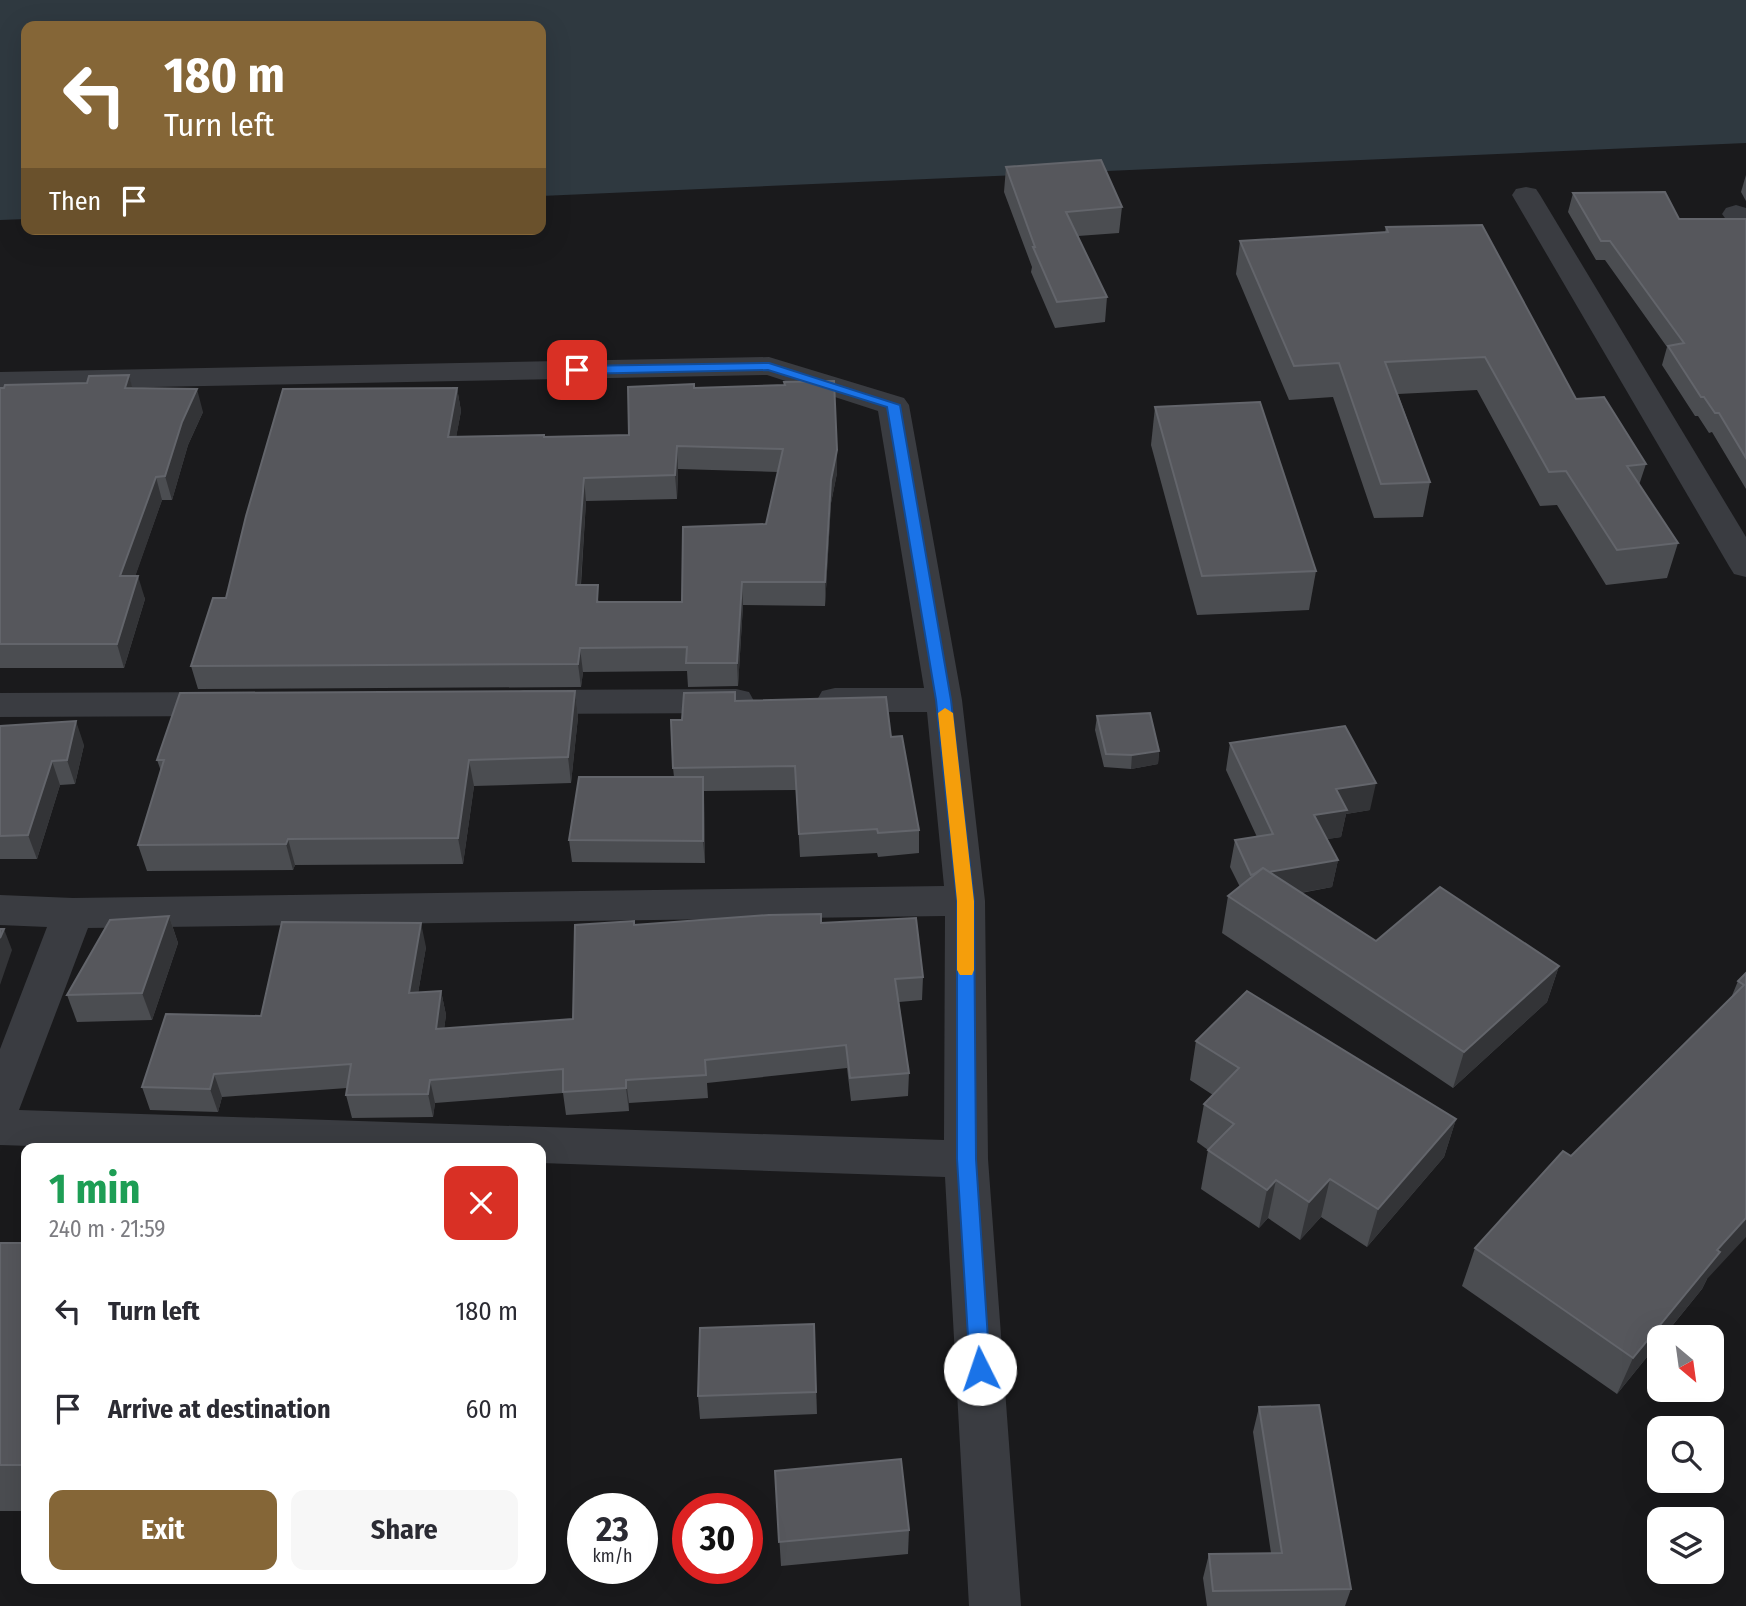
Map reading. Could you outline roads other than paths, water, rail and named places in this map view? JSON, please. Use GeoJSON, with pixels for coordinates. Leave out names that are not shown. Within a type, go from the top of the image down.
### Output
{"type":"FeatureCollection","features":[{"type":"Feature","properties":{"kind":"street"},"geometry":{"type":"LineString","coordinates":[[1526,195],[1746,566]]}},
{"type":"Feature","properties":{"kind":"street"},"geometry":{"type":"LineString","coordinates":[[0,382],[769,366],[893,405],[944,700],[965,901],[966,1159],[995,1606]]}},
{"type":"Feature","properties":{"kind":"street"},"geometry":{"type":"LineString","coordinates":[[805,700],[944,700]]}},
{"type":"Feature","properties":{"kind":"street"},"geometry":{"type":"LineString","coordinates":[[486,702],[763,701]]}},
{"type":"Feature","properties":{"kind":"street"},"geometry":{"type":"LineString","coordinates":[[0,705],[264,704]]}},
{"type":"Feature","properties":{"kind":"street"},"geometry":{"type":"LineString","coordinates":[[0,910],[73,913],[965,901]]}},
{"type":"Feature","properties":{"kind":"street"},"geometry":{"type":"LineString","coordinates":[[0,1105],[73,913]]}},
{"type":"Feature","properties":{"kind":"street"},"geometry":{"type":"LineString","coordinates":[[0,1127],[483,1143]]}},
{"type":"Feature","properties":{"kind":"street"},"geometry":{"type":"LineString","coordinates":[[546,1145],[966,1159]]}}]}
